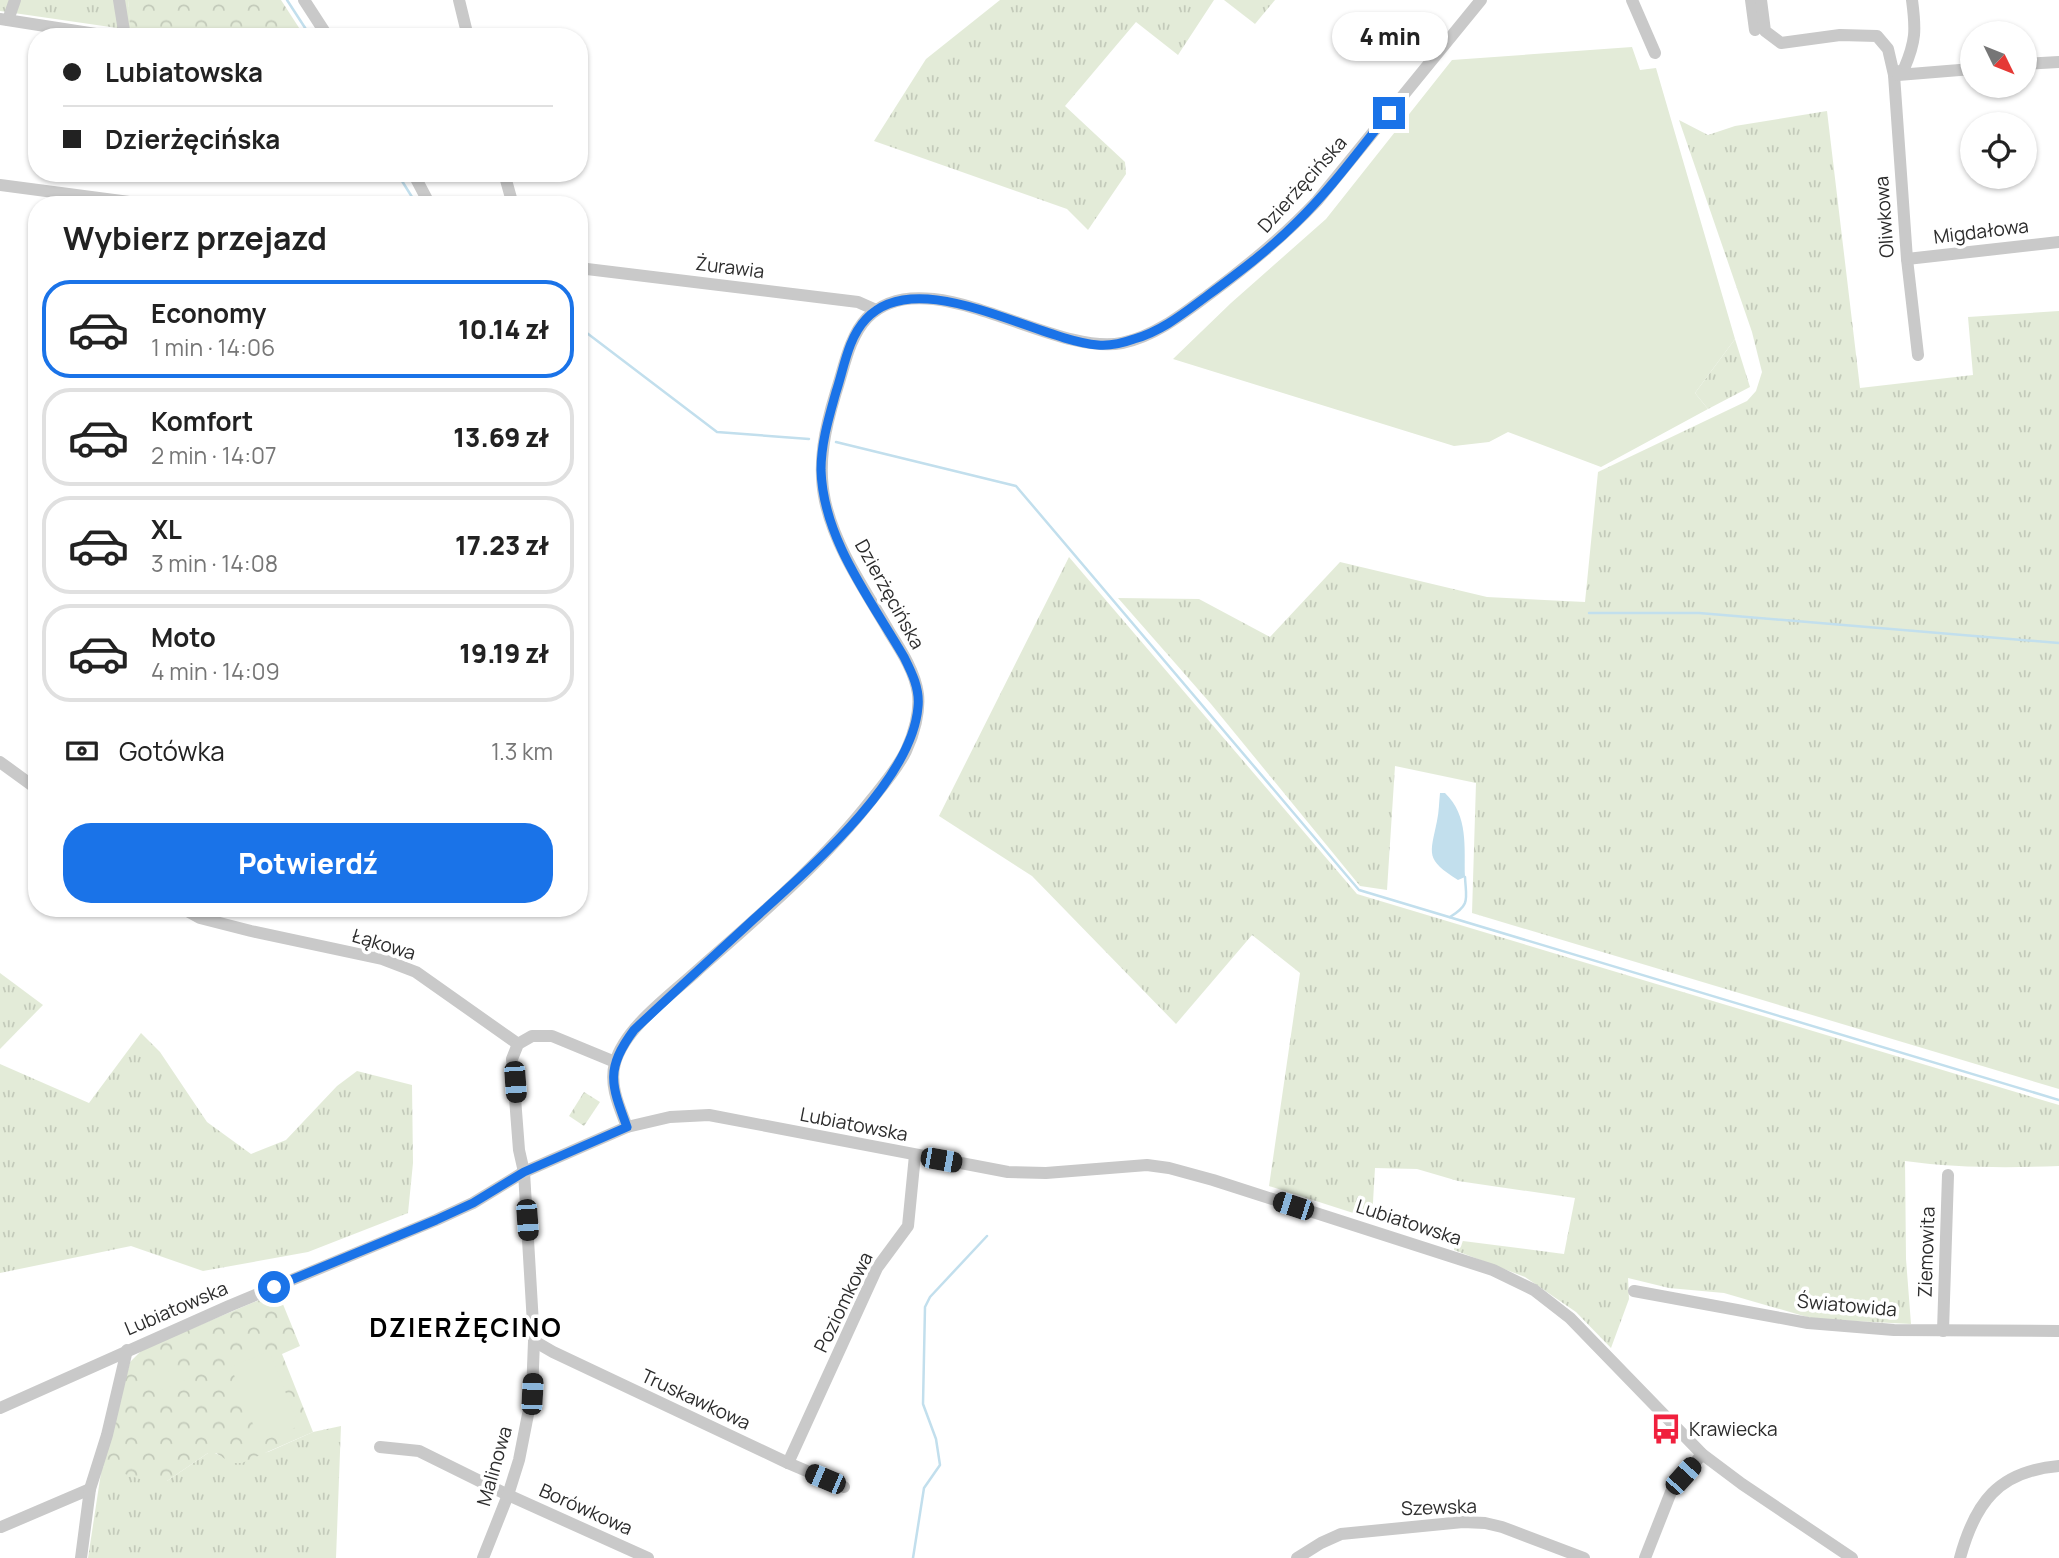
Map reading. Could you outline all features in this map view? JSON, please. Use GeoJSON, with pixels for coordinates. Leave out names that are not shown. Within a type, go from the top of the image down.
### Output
{"type":"FeatureCollection","features":[{"type":"Feature","properties":{"kind":"street"},"geometry":{"type":"LineString","coordinates":[[15,0],[4,20],[56,28]]}},
{"type":"Feature","properties":{"kind":"street"},"geometry":{"type":"LineString","coordinates":[[119,0],[124,28]]}},
{"type":"Feature","properties":{"kind":"street"},"geometry":{"type":"LineString","coordinates":[[304,0],[322,28]]}},
{"type":"Feature","properties":{"kind":"street"},"geometry":{"type":"LineString","coordinates":[[459,0],[466,28]]}},
{"type":"Feature","properties":{"kind":"street","name":"Dzierżęcińska"},"geometry":{"type":"LineString","coordinates":[[615,1062],[623,1044],[634,1030],[850,828],[896,767],[914,731],[918,697],[913,674],[842,551],[826,502],[821,470],[824,441],[850,348],[865,320],[876,310],[903,299],[920,297],[970,307],[1097,345],[1123,343],[1151,333],[1172,322],[1257,259],[1297,222],[1324,193],[1481,0]]}},
{"type":"Feature","properties":{"kind":"street"},"geometry":{"type":"LineString","coordinates":[[1632,0],[1655,53]]}},
{"type":"Feature","properties":{"kind":"street"},"geometry":{"type":"LineString","coordinates":[[1751,0],[1755,30]]}},
{"type":"Feature","properties":{"kind":"street","name":"Oliwkowa"},"geometry":{"type":"LineString","coordinates":[[1760,0],[1765,31],[1781,43],[1840,34],[1877,36],[1888,49],[1894,75],[1907,259],[1918,355]]}},
{"type":"Feature","properties":{"kind":"street"},"geometry":{"type":"LineString","coordinates":[[1894,75],[1904,69],[1915,41],[1912,0]]}},
{"type":"Feature","properties":{"kind":"street"},"geometry":{"type":"LineString","coordinates":[[2037,63],[2059,62]]}},
{"type":"Feature","properties":{"kind":"street"},"geometry":{"type":"LineString","coordinates":[[1894,75],[1960,70]]}},
{"type":"Feature","properties":{"kind":"street"},"geometry":{"type":"LineString","coordinates":[[0,185],[84,196]]}},
{"type":"Feature","properties":{"kind":"street","name":"Migdałowa"},"geometry":{"type":"LineString","coordinates":[[1907,259],[2059,242]]}},
{"type":"Feature","properties":{"kind":"street","name":"Żurawia"},"geometry":{"type":"LineString","coordinates":[[588,270],[858,302],[876,310]]}},
{"type":"Feature","properties":{"kind":"street"},"geometry":{"type":"LineString","coordinates":[[0,762],[28,782]]}},
{"type":"Feature","properties":{"kind":"street","name":"Łąkowa"},"geometry":{"type":"LineString","coordinates":[[198,917],[382,960],[416,972],[518,1044]]}},
{"type":"Feature","properties":{"kind":"street"},"geometry":{"type":"LineString","coordinates":[[524,1172],[519,1150],[512,1059],[518,1044],[531,1036],[552,1036],[615,1062],[612,1080],[627,1127]]}},
{"type":"Feature","properties":{"kind":"street","name":"Lubiatowska"},"geometry":{"type":"LineString","coordinates":[[0,1408],[229,1306],[436,1220],[473,1203],[524,1172],[627,1127],[670,1117],[709,1115],[1008,1172],[1046,1173],[1129,1165],[1169,1168],[1493,1270],[1534,1290],[1570,1318],[1702,1454],[1852,1558]]}},
{"type":"Feature","properties":{"kind":"street","name":"Poziomkowa"},"geometry":{"type":"LineString","coordinates":[[788,1463],[877,1269],[908,1226],[915,1155]]}},
{"type":"Feature","properties":{"kind":"street","name":"Malinowa"},"geometry":{"type":"LineString","coordinates":[[483,1558],[519,1460],[532,1394],[534,1341],[524,1172]]}},
{"type":"Feature","properties":{"kind":"street","name":"Ziemowita"},"geometry":{"type":"LineString","coordinates":[[1943,1331],[1948,1175]]}},
{"type":"Feature","properties":{"kind":"street","name":"Światowida"},"geometry":{"type":"LineString","coordinates":[[1634,1291],[1808,1323],[1943,1331],[2059,1331]]}},
{"type":"Feature","properties":{"kind":"street","name":"Truskawkowa"},"geometry":{"type":"LineString","coordinates":[[534,1341],[788,1463],[844,1487]]}},
{"type":"Feature","properties":{"kind":"street"},"geometry":{"type":"LineString","coordinates":[[81,1558],[90,1489],[107,1435],[127,1350]]}},
{"type":"Feature","properties":{"kind":"street","name":"Borówkowa"},"geometry":{"type":"LineString","coordinates":[[380,1447],[419,1451],[508,1495],[648,1558]]}},
{"type":"Feature","properties":{"kind":"street"},"geometry":{"type":"LineString","coordinates":[[1645,1558],[1671,1492],[1702,1454]]}},
{"type":"Feature","properties":{"kind":"street"},"geometry":{"type":"LineString","coordinates":[[1960,1558],[1965,1537],[1980,1506],[1999,1486],[2032,1471],[2059,1466]]}},
{"type":"Feature","properties":{"kind":"street"},"geometry":{"type":"LineString","coordinates":[[1,1527],[90,1489]]}},
{"type":"Feature","properties":{"kind":"street","name":"Szewska"},"geometry":{"type":"LineString","coordinates":[[1297,1558],[1342,1534],[1463,1522],[1502,1527],[1584,1558]]}},
{"type":"Feature","properties":{"kind":"green space"},"geometry":{"type":"Polygon","coordinates":[[[0,0],[128,0],[131,28],[117,28],[0,11],[0,0]]]}},
{"type":"Feature","properties":{"kind":"green space"},"geometry":{"type":"Polygon","coordinates":[[[128,0],[281,0],[299,28],[130,28],[128,0]]]}},
{"type":"Feature","properties":{"kind":"green space"},"geometry":{"type":"Polygon","coordinates":[[[1000,0],[1214,0],[1178,55],[1136,22],[1065,106],[1125,162],[1126,174],[1088,230],[1067,209],[874,141],[926,59],[1000,0]]]}},
{"type":"Feature","properties":{"kind":"green space"},"geometry":{"type":"Polygon","coordinates":[[[1224,0],[1275,0],[1255,24],[1224,0]]]}},
{"type":"Feature","properties":{"kind":"green space"},"geometry":{"type":"Polygon","coordinates":[[[1632,47],[1640,70],[1656,68],[1735,339],[1695,393],[1708,409],[1601,467],[1508,432],[1489,442],[1454,446],[1173,359],[1231,303],[1326,219],[1452,60],[1632,47]]]}},
{"type":"Feature","properties":{"kind":"green space"},"geometry":{"type":"Polygon","coordinates":[[[1827,111],[1860,388],[1973,375],[1968,317],[2059,311],[2059,1089],[1472,913],[1476,783],[1395,766],[1387,890],[1360,886],[1211,704],[1118,598],[1199,599],[1270,637],[1340,562],[1487,597],[1585,602],[1598,472],[1747,401],[1756,391],[1762,372],[1752,332],[1679,120],[1708,135],[1735,126],[1827,111]]]}},
{"type":"Feature","properties":{"kind":"green space"},"geometry":{"type":"Polygon","coordinates":[[[1735,339],[1750,387],[1708,409],[1695,393],[1735,339]]]}},
{"type":"Feature","properties":{"kind":"green space"},"geometry":{"type":"Polygon","coordinates":[[[1069,557],[1357,894],[2059,1105],[2059,1166],[1982,1167],[1905,1161],[1906,1259],[1911,1324],[1814,1319],[1724,1293],[1669,1288],[1628,1278],[1629,1299],[1611,1348],[1576,1312],[1525,1277],[1454,1250],[1455,1240],[1564,1254],[1575,1198],[1458,1181],[1417,1169],[1375,1168],[1372,1219],[1269,1186],[1300,973],[1252,935],[1176,1024],[1032,876],[939,816],[1069,557]]]}},
{"type":"Feature","properties":{"kind":"green space"},"geometry":{"type":"Polygon","coordinates":[[[0,973],[43,1005],[0,1049],[0,973]]]}},
{"type":"Feature","properties":{"kind":"green space"},"geometry":{"type":"Polygon","coordinates":[[[141,1033],[160,1052],[207,1122],[251,1154],[286,1140],[337,1086],[357,1071],[412,1085],[413,1163],[408,1213],[308,1252],[203,1271],[131,1246],[0,1273],[0,1064],[89,1103],[141,1033]]]}},
{"type":"Feature","properties":{"kind":"green space"},"geometry":{"type":"Polygon","coordinates":[[[584,1092],[600,1102],[584,1126],[569,1116],[584,1092]]]}},
{"type":"Feature","properties":{"kind":"green space"},"geometry":{"type":"Polygon","coordinates":[[[278,1292],[300,1346],[282,1354],[313,1432],[242,1463],[231,1463],[216,1453],[208,1453],[167,1481],[154,1484],[102,1466],[130,1362],[143,1349],[278,1292]]]}},
{"type":"Feature","properties":{"kind":"green space"},"geometry":{"type":"Polygon","coordinates":[[[269,1351],[299,1426],[260,1442],[231,1367],[269,1351]]]}},
{"type":"Feature","properties":{"kind":"green space"},"geometry":{"type":"Polygon","coordinates":[[[184,1364],[190,1378],[161,1390],[155,1377],[184,1364]]]}},
{"type":"Feature","properties":{"kind":"green space"},"geometry":{"type":"Polygon","coordinates":[[[341,1426],[336,1558],[88,1558],[102,1466],[167,1481],[208,1453],[223,1457],[268,1452],[313,1432],[341,1426]]]}},
{"type":"Feature","properties":{"kind":"water"},"geometry":{"type":"Polygon","coordinates":[[[1440,793],[1445,793],[1453,802],[1462,822],[1465,877],[1458,880],[1440,867],[1432,855],[1440,793]]]}},
{"type":"Feature","properties":{"kind":"waterway"},"geometry":{"type":"LineString","coordinates":[[287,0],[305,28]]}},
{"type":"Feature","properties":{"kind":"waterway"},"geometry":{"type":"LineString","coordinates":[[403,182],[411,196]]}},
{"type":"Feature","properties":{"kind":"waterway"},"geometry":{"type":"LineString","coordinates":[[588,334],[717,432],[809,439]]}},
{"type":"Feature","properties":{"kind":"waterway"},"geometry":{"type":"LineString","coordinates":[[836,442],[1016,486],[1359,890],[2059,1100]]}},
{"type":"Feature","properties":{"kind":"waterway"},"geometry":{"type":"LineString","coordinates":[[1589,613],[1699,613],[2059,643]]}},
{"type":"Feature","properties":{"kind":"waterway"},"geometry":{"type":"LineString","coordinates":[[1450,917],[1466,900],[1465,877]]}},
{"type":"Feature","properties":{"kind":"waterway"},"geometry":{"type":"LineString","coordinates":[[913,1558],[924,1488],[940,1465],[936,1439],[923,1404],[925,1307],[930,1297],[987,1236]]}},
{"type":"Feature","properties":{"kind":"place","name":"Krawiecka"},"geometry":{"type":"Point","coordinates":[1666,1429]}},
{"type":"Feature","properties":{"kind":"district","name":"DZIERŻĘCINO"},"geometry":{"type":"Point","coordinates":[466,1328]}},
{"type":"Feature","properties":{"kind":"route"},"geometry":{"type":"LineString","coordinates":[[274,1287],[436,1220],[473,1203],[524,1172],[627,1127],[612,1080],[615,1062],[623,1044],[662,1003],[788,889],[850,828],[896,767],[914,731],[918,697],[913,674],[842,551],[826,502],[821,470],[824,441],[834,400],[854,337],[865,320],[890,303],[920,297],[970,307],[1097,345],[1137,339],[1172,322],[1257,259],[1317,201],[1389,113]]}}]}
